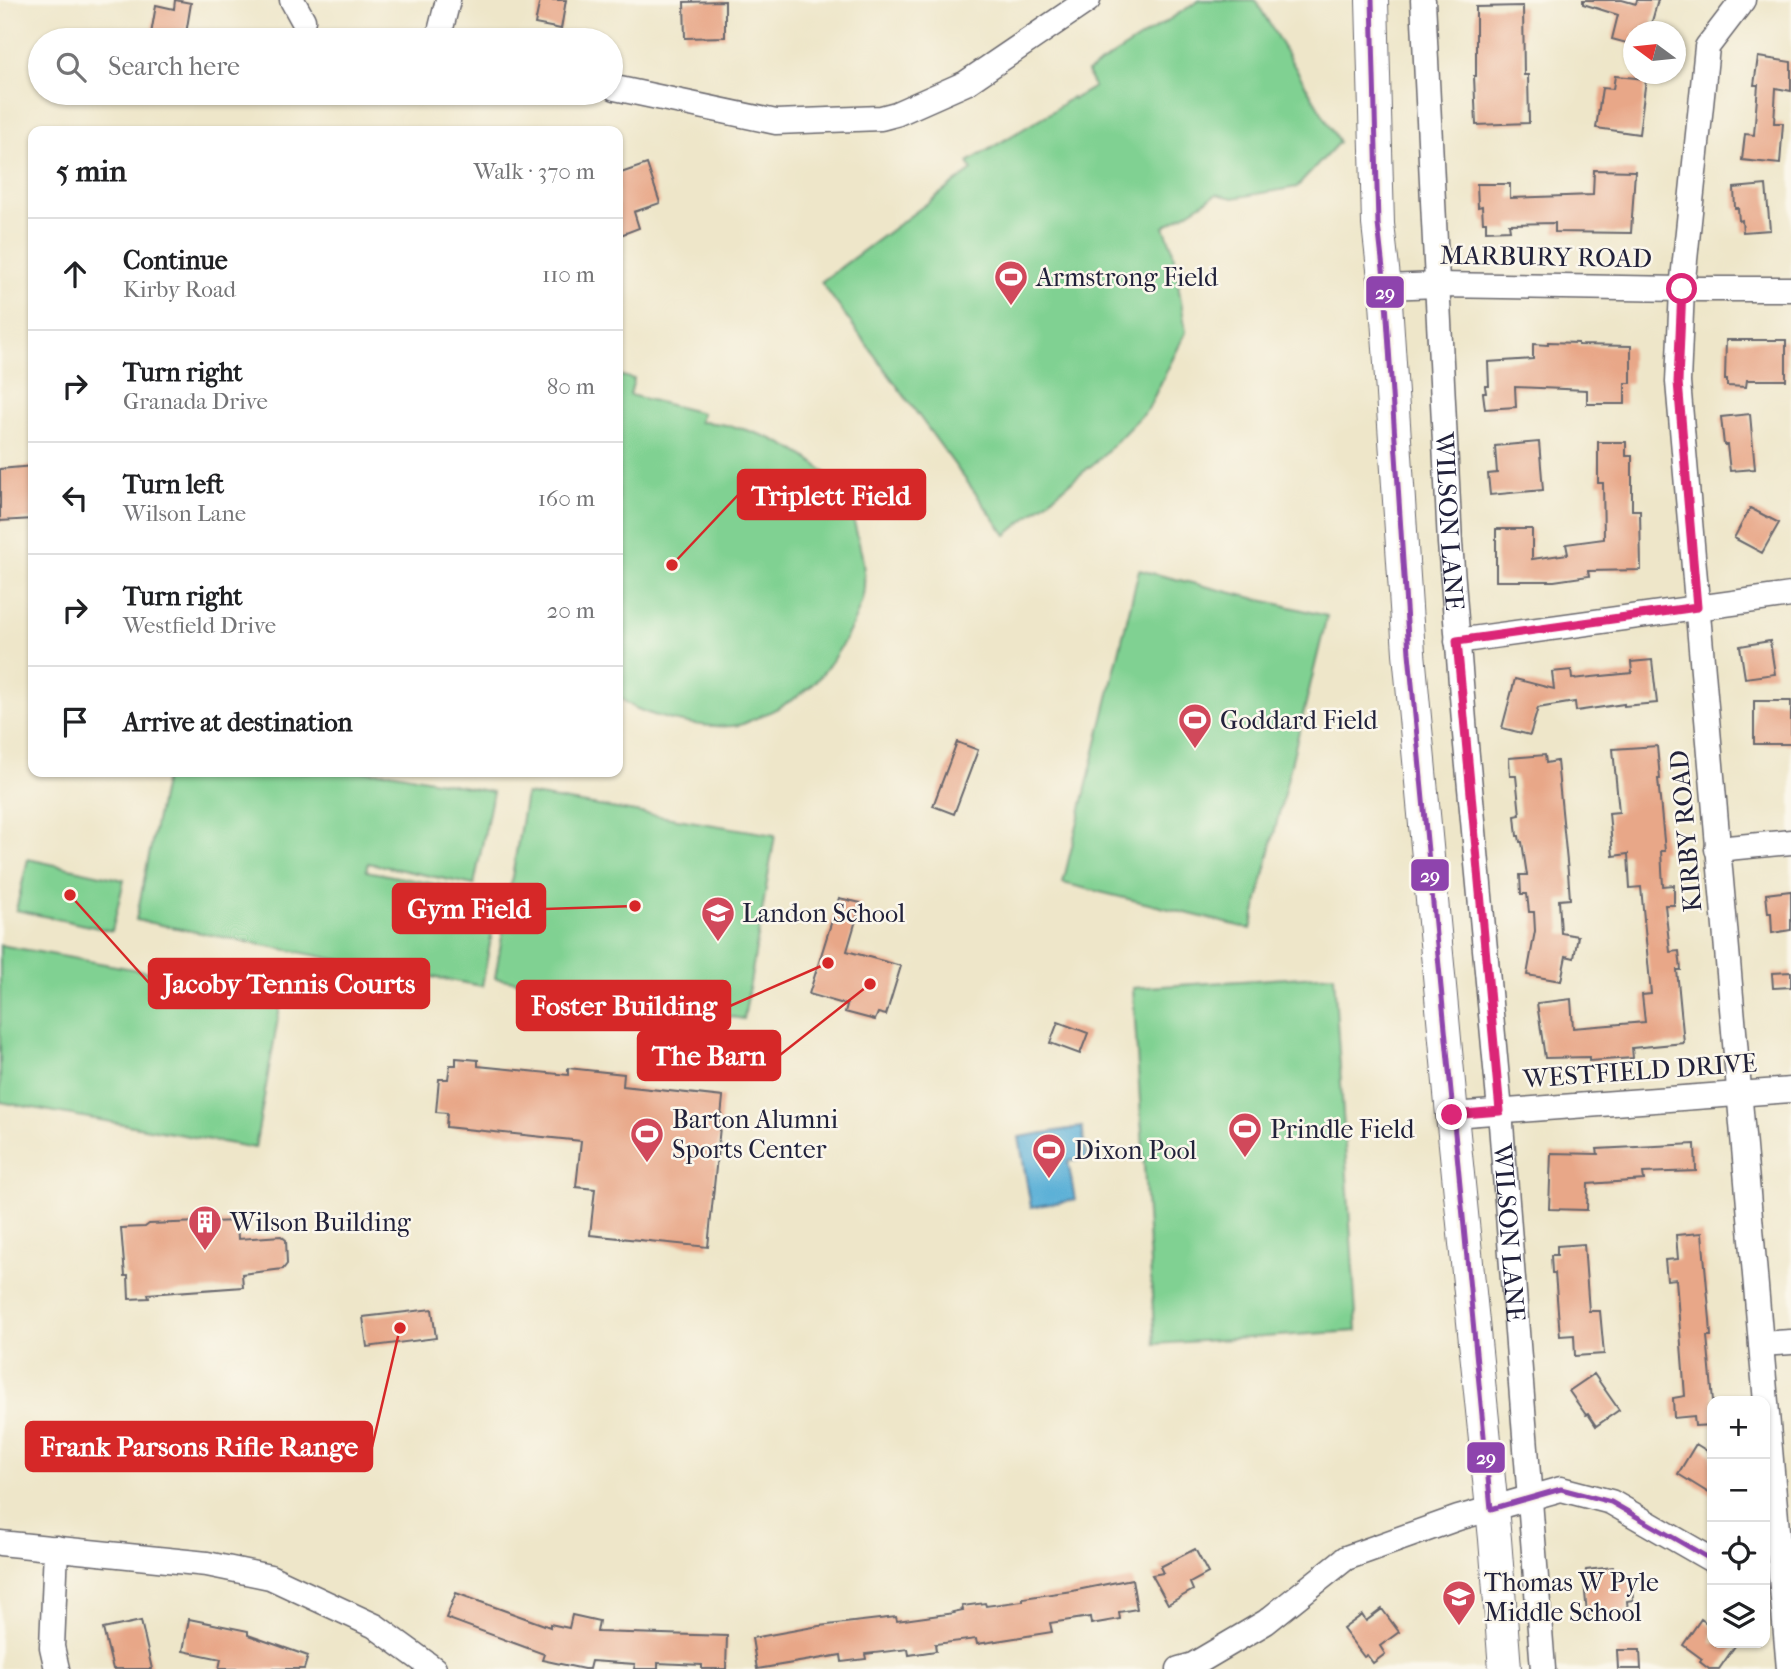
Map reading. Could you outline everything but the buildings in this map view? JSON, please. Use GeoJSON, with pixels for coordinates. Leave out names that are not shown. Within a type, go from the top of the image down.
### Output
{"type":"FeatureCollection","features":[{"type":"Feature","properties":{"kind":"main road","name":"WILSON LANE"},"geometry":{"type":"LineString","coordinates":[[1372,0],[1378,224],[1385,287],[1409,653],[1505,1669]]}},
{"type":"Feature","properties":{"kind":"street"},"geometry":{"type":"LineString","coordinates":[[441,28],[448,0]]}},
{"type":"Feature","properties":{"kind":"street"},"geometry":{"type":"LineString","coordinates":[[623,90],[776,122],[881,118],[966,83],[1088,0]]}},
{"type":"Feature","properties":{"kind":"street","name":"WILSON LANE"},"geometry":{"type":"LineString","coordinates":[[1423,0],[1457,641],[1500,1111],[1543,1669]]}},
{"type":"Feature","properties":{"kind":"street","name":"KIRBY ROAD"},"geometry":{"type":"LineString","coordinates":[[1742,0],[1707,47],[1682,289],[1678,382],[1761,1344],[1779,1590],[1789,1669]]}},
{"type":"Feature","properties":{"kind":"street","name":"MARBURY ROAD"},"geometry":{"type":"LineString","coordinates":[[1385,287],[1438,285],[1791,289]]}},
{"type":"Feature","properties":{"kind":"street"},"geometry":{"type":"LineString","coordinates":[[1457,641],[1791,595]]}},
{"type":"Feature","properties":{"kind":"street"},"geometry":{"type":"LineString","coordinates":[[1717,849],[1791,842]]}},
{"type":"Feature","properties":{"kind":"street","name":"WESTFIELD DRIVE"},"geometry":{"type":"LineString","coordinates":[[1452,1115],[1791,1090]]}},
{"type":"Feature","properties":{"kind":"street"},"geometry":{"type":"LineString","coordinates":[[1761,1344],[1791,1342]]}},
{"type":"Feature","properties":{"kind":"street"},"geometry":{"type":"LineString","coordinates":[[1178,1669],[1193,1665],[1266,1622],[1346,1558],[1491,1508],[1562,1489],[1611,1502],[1707,1557]]}},
{"type":"Feature","properties":{"kind":"street"},"geometry":{"type":"LineString","coordinates":[[0,1543],[207,1564],[270,1577],[375,1626],[434,1669]]}},
{"type":"Feature","properties":{"kind":"street"},"geometry":{"type":"LineString","coordinates":[[56,1548],[52,1647],[57,1669]]}},
{"type":"Feature","properties":{"kind":"green space","name":"Armstrong Field"},"geometry":{"type":"Polygon","coordinates":[[[1200,0],[1256,1],[1339,142],[1297,187],[1233,198],[1217,194],[1164,227],[1172,247],[1186,332],[1148,409],[1098,460],[1006,535],[821,282],[972,170],[968,162],[1072,97],[1073,99],[1094,87],[1087,72],[1200,0]]]}},
{"type":"Feature","properties":{"kind":"green space"},"geometry":{"type":"Polygon","coordinates":[[[623,376],[634,379],[630,395],[702,413],[699,422],[740,428],[762,435],[784,444],[821,469],[847,502],[864,574],[862,599],[846,638],[825,671],[810,687],[786,704],[740,725],[715,726],[672,720],[623,700],[623,376]]]}},
{"type":"Feature","properties":{"kind":"green space","name":"Goddard Field"},"geometry":{"type":"Polygon","coordinates":[[[1139,570],[1327,616],[1251,929],[1063,883],[1139,570]]]}},
{"type":"Feature","properties":{"kind":"green space"},"geometry":{"type":"Polygon","coordinates":[[[165,777],[416,777],[493,792],[474,885],[368,863],[366,871],[499,896],[482,986],[136,920],[165,777]]]}},
{"type":"Feature","properties":{"kind":"green space"},"geometry":{"type":"Polygon","coordinates":[[[526,794],[775,835],[744,1019],[495,978],[526,794]]]}},
{"type":"Feature","properties":{"kind":"green space"},"geometry":{"type":"Polygon","coordinates":[[[28,859],[124,880],[112,931],[16,910],[28,859]]]}},
{"type":"Feature","properties":{"kind":"green space"},"geometry":{"type":"Polygon","coordinates":[[[0,945],[282,996],[255,1148],[0,1102],[0,945]]]}},
{"type":"Feature","properties":{"kind":"green space","name":"Prindle Field"},"geometry":{"type":"Polygon","coordinates":[[[1334,975],[1357,1331],[1155,1344],[1133,988],[1334,975]]]}},
{"type":"Feature","properties":{"kind":"water","name":"Dixon Pool"},"geometry":{"type":"Polygon","coordinates":[[[1082,1127],[1087,1158],[1068,1161],[1075,1200],[1031,1207],[1019,1137],[1082,1127]]]}},
{"type":"Feature","properties":{"kind":"transit line","name":"29"},"geometry":{"type":"LineString","coordinates":[[1372,0],[1378,224],[1385,287],[1409,653],[1491,1509],[1561,1489],[1611,1502],[1707,1557]]}},
{"type":"Feature","properties":{"kind":"place","name":"Armstrong Field"},"geometry":{"type":"Point","coordinates":[1011,307]}},
{"type":"Feature","properties":{"kind":"place","name":"Triplett Field"},"geometry":{"type":"Point","coordinates":[672,565]}},
{"type":"Feature","properties":{"kind":"place","name":"Goddard Field"},"geometry":{"type":"Point","coordinates":[1195,750]}},
{"type":"Feature","properties":{"kind":"place","name":"Jacoby Tennis Courts"},"geometry":{"type":"Point","coordinates":[70,895]}},
{"type":"Feature","properties":{"kind":"place","name":"Gym Field"},"geometry":{"type":"Point","coordinates":[635,906]}},
{"type":"Feature","properties":{"kind":"place","name":"Landon School"},"geometry":{"type":"Point","coordinates":[718,943]}},
{"type":"Feature","properties":{"kind":"place","name":"Foster Building"},"geometry":{"type":"Point","coordinates":[828,963]}},
{"type":"Feature","properties":{"kind":"place","name":"The Barn"},"geometry":{"type":"Point","coordinates":[870,984]}},
{"type":"Feature","properties":{"kind":"place","name":"Prindle Field"},"geometry":{"type":"Point","coordinates":[1245,1159]}},
{"type":"Feature","properties":{"kind":"place","name":"Barton Alumni Sports Center"},"geometry":{"type":"Point","coordinates":[647,1164]}},
{"type":"Feature","properties":{"kind":"place","name":"Dixon Pool"},"geometry":{"type":"Point","coordinates":[1049,1180]}},
{"type":"Feature","properties":{"kind":"place","name":"Wilson Building"},"geometry":{"type":"Point","coordinates":[205,1252]}},
{"type":"Feature","properties":{"kind":"place","name":"Frank Parsons Rifle Range"},"geometry":{"type":"Point","coordinates":[400,1328]}},
{"type":"Feature","properties":{"kind":"place","name":"Thomas W Pyle Middle School"},"geometry":{"type":"Point","coordinates":[1459,1627]}},
{"type":"Feature","properties":{"kind":"route"},"geometry":{"type":"LineString","coordinates":[[1452,1115],[1500,1111],[1457,641],[1697,607],[1678,382],[1682,289]]}}]}
